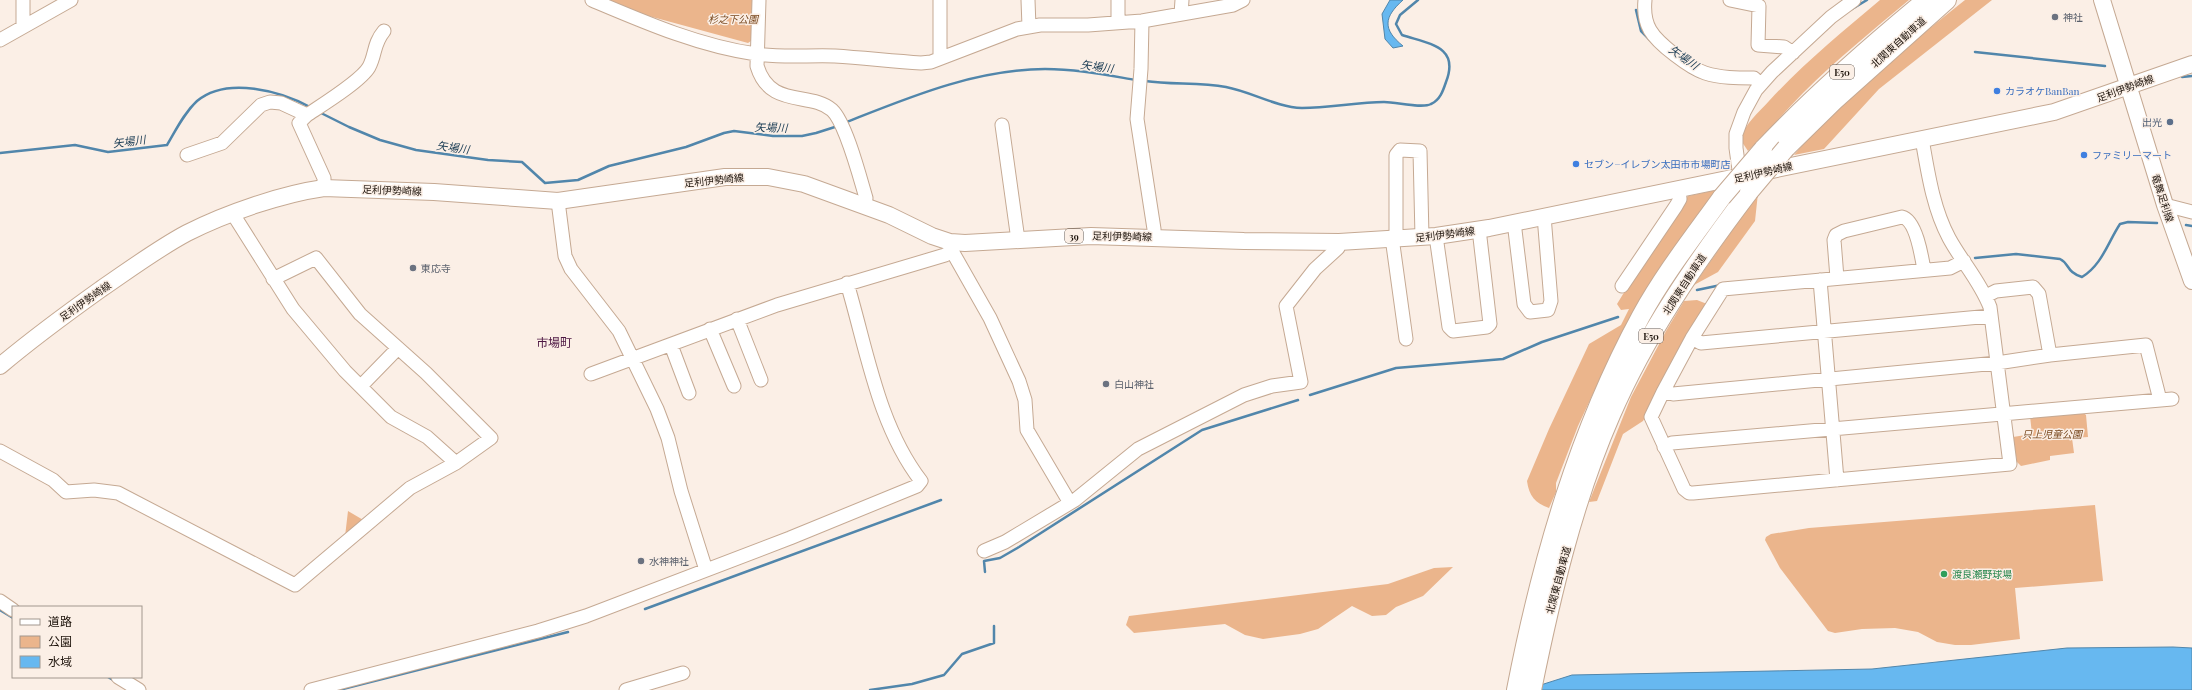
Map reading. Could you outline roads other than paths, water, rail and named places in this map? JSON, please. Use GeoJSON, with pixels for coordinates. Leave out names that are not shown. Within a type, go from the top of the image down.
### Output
{"type":"FeatureCollection","features":[{"type":"Feature","properties":{"kind":"highway","name":"北関東自動車道"},"geometry":{"type":"LineString","coordinates":[[1532,690],[1552,601],[1585,437],[1605,389],[1641,316],[1677,258],[1722,197],[1763,149],[1797,112],[1926,0]]}},
{"type":"Feature","properties":{"kind":"highway","name":"北関東自動車道"},"geometry":{"type":"LineString","coordinates":[[1516,690],[1538,590],[1573,496],[1611,415],[1657,325],[1744,184],[1786,148],[1850,85],[1947,0]]}},
{"type":"Feature","properties":{"kind":"main road","name":"竜舞足利線"},"geometry":{"type":"LineString","coordinates":[[2102,0],[2165,204],[2192,281]]}},
{"type":"Feature","properties":{"kind":"main road","name":"足利伊勢崎線"},"geometry":{"type":"LineString","coordinates":[[0,366],[63,316],[162,248],[187,233],[233,214],[295,194],[324,188],[434,192],[558,202],[620,194],[712,179],[743,176],[768,177],[804,184],[889,215],[951,246],[1018,240],[1091,236],[1244,241],[1338,242],[1394,239],[1479,230],[1679,189],[1744,184],[1922,139],[2054,112],[2192,64]]}},
{"type":"Feature","properties":{"kind":"street"},"geometry":{"type":"LineString","coordinates":[[23,0],[23,26]]}},
{"type":"Feature","properties":{"kind":"street"},"geometry":{"type":"LineString","coordinates":[[0,40],[71,0]]}},
{"type":"Feature","properties":{"kind":"street"},"geometry":{"type":"LineString","coordinates":[[592,0],[643,22],[722,47],[757,54],[836,56],[921,63],[931,62],[1009,30],[1029,27],[1142,21],[1233,5],[1243,0]]}},
{"type":"Feature","properties":{"kind":"street"},"geometry":{"type":"LineString","coordinates":[[758,0],[757,66],[759,74],[772,88],[789,97],[825,106],[832,111],[841,126],[866,198],[865,206]]}},
{"type":"Feature","properties":{"kind":"street"},"geometry":{"type":"LineString","coordinates":[[940,0],[940,58]]}},
{"type":"Feature","properties":{"kind":"street"},"geometry":{"type":"LineString","coordinates":[[1028,0],[1029,27]]}},
{"type":"Feature","properties":{"kind":"street"},"geometry":{"type":"LineString","coordinates":[[1118,0],[1118,22]]}},
{"type":"Feature","properties":{"kind":"street"},"geometry":{"type":"LineString","coordinates":[[1182,0],[1182,14]]}},
{"type":"Feature","properties":{"kind":"street"},"geometry":{"type":"LineString","coordinates":[[1645,0],[1645,15],[1650,30],[1675,54],[1703,72],[1729,78],[1754,78],[1760,84]]}},
{"type":"Feature","properties":{"kind":"street"},"geometry":{"type":"LineString","coordinates":[[1730,0],[1759,6],[1758,45],[1784,48],[1792,53]]}},
{"type":"Feature","properties":{"kind":"street"},"geometry":{"type":"LineString","coordinates":[[1744,184],[1736,148],[1736,134],[1744,112],[1760,84],[1841,8],[1854,0]]}},
{"type":"Feature","properties":{"kind":"street"},"geometry":{"type":"LineString","coordinates":[[1142,21],[1142,69],[1137,119],[1154,237]]}},
{"type":"Feature","properties":{"kind":"street"},"geometry":{"type":"LineString","coordinates":[[324,188],[324,178],[299,123],[307,115],[365,73],[372,59],[376,40],[384,30]]}},
{"type":"Feature","properties":{"kind":"street"},"geometry":{"type":"LineString","coordinates":[[187,155],[222,143],[261,106],[270,102],[281,103],[307,115]]}},
{"type":"Feature","properties":{"kind":"street"},"geometry":{"type":"LineString","coordinates":[[1002,125],[1018,240]]}},
{"type":"Feature","properties":{"kind":"street"},"geometry":{"type":"LineString","coordinates":[[1922,139],[1934,200],[1949,239],[1964,261],[1986,296],[1992,316],[2010,464],[2006,466],[1688,493],[1684,489],[1651,417],[1662,392],[1692,338],[1723,290],[1954,267],[1964,261]]}},
{"type":"Feature","properties":{"kind":"street"},"geometry":{"type":"LineString","coordinates":[[1406,339],[1393,245],[1396,155],[1400,150],[1420,151],[1429,236],[1449,327],[1453,331],[1487,327],[1490,324],[1479,230]]}},
{"type":"Feature","properties":{"kind":"street"},"geometry":{"type":"LineString","coordinates":[[1622,286],[1676,206],[1680,198],[1679,189]]}},
{"type":"Feature","properties":{"kind":"street"},"geometry":{"type":"LineString","coordinates":[[558,202],[565,256],[571,269],[617,328],[635,359],[668,438],[681,491],[706,570]]}},
{"type":"Feature","properties":{"kind":"street"},"geometry":{"type":"LineString","coordinates":[[2165,204],[2192,212]]}},
{"type":"Feature","properties":{"kind":"street"},"geometry":{"type":"LineString","coordinates":[[233,214],[297,315],[345,371],[391,417],[427,437],[456,463]]}},
{"type":"Feature","properties":{"kind":"street"},"geometry":{"type":"LineString","coordinates":[[1514,222],[1524,304],[1530,312],[1544,311],[1551,306],[1551,301],[1544,216]]}},
{"type":"Feature","properties":{"kind":"street"},"geometry":{"type":"LineString","coordinates":[[1838,278],[1834,240],[1836,235],[1844,231],[1902,217],[1911,223],[1920,250],[1924,270]]}},
{"type":"Feature","properties":{"kind":"street"},"geometry":{"type":"LineString","coordinates":[[984,551],[1005,542],[1070,503],[1138,449],[1244,395],[1272,386],[1301,382],[1286,306],[1315,269],[1338,248],[1338,242]]}},
{"type":"Feature","properties":{"kind":"street"},"geometry":{"type":"LineString","coordinates":[[591,374],[635,359],[737,319],[847,283],[944,255],[951,246],[990,318],[1019,381],[1025,400],[1027,430],[1070,503]]}},
{"type":"Feature","properties":{"kind":"street"},"geometry":{"type":"LineString","coordinates":[[0,451],[53,480],[66,492],[105,490],[131,499],[182,528],[295,585],[410,488],[456,463],[491,438],[398,348],[360,314],[316,258],[273,279]]}},
{"type":"Feature","properties":{"kind":"street"},"geometry":{"type":"LineString","coordinates":[[1820,280],[1837,480]]}},
{"type":"Feature","properties":{"kind":"street"},"geometry":{"type":"LineString","coordinates":[[311,690],[545,629],[586,616],[913,489],[921,481],[913,471],[898,441],[877,392],[847,283]]}},
{"type":"Feature","properties":{"kind":"street"},"geometry":{"type":"LineString","coordinates":[[1986,296],[1996,291],[2032,287],[2037,290],[2050,355]]}},
{"type":"Feature","properties":{"kind":"street"},"geometry":{"type":"LineString","coordinates":[[1692,338],[1701,343],[1992,316]]}},
{"type":"Feature","properties":{"kind":"street"},"geometry":{"type":"LineString","coordinates":[[737,319],[761,380]]}},
{"type":"Feature","properties":{"kind":"street"},"geometry":{"type":"LineString","coordinates":[[710,329],[734,386]]}},
{"type":"Feature","properties":{"kind":"street"},"geometry":{"type":"LineString","coordinates":[[670,345],[689,393]]}},
{"type":"Feature","properties":{"kind":"street"},"geometry":{"type":"LineString","coordinates":[[1662,392],[1673,394],[1997,364],[2050,355],[2146,346],[2166,399],[1672,443],[1664,447]]}},
{"type":"Feature","properties":{"kind":"street"},"geometry":{"type":"LineString","coordinates":[[361,386],[398,348]]}},
{"type":"Feature","properties":{"kind":"street"},"geometry":{"type":"LineString","coordinates":[[0,601],[12,609]]}},
{"type":"Feature","properties":{"kind":"street"},"geometry":{"type":"LineString","coordinates":[[626,690],[683,672]]}},
{"type":"Feature","properties":{"kind":"street"},"geometry":{"type":"LineString","coordinates":[[120,678],[139,690]]}},
{"type":"Feature","properties":{"kind":"water"},"geometry":{"type":"Polygon","coordinates":[[[1390,0],[1403,0],[1392,12],[1389,18],[1388,23],[1391,34],[1403,46],[1393,48],[1385,39],[1382,14],[1390,0]]]}},
{"type":"Feature","properties":{"kind":"water"},"geometry":{"type":"Polygon","coordinates":[[[2067,648],[2192,648],[2192,690],[1525,690],[1572,675],[1872,669],[2067,648]]]}},
{"type":"Feature","properties":{"kind":"waterway","name":"矢場川"},"geometry":{"type":"LineString","coordinates":[[1145,81],[1226,87],[1283,105],[1302,108],[1384,102],[1416,106],[1431,104],[1439,98],[1442,92],[1449,70],[1449,61],[1439,48],[1402,35],[1396,24],[1400,15],[1418,0]]}},
{"type":"Feature","properties":{"kind":"waterway","name":"矢場川"},"geometry":{"type":"LineString","coordinates":[[1852,9],[1867,0]]}},
{"type":"Feature","properties":{"kind":"waterway","name":"矢場川"},"geometry":{"type":"LineString","coordinates":[[1636,10],[1641,31],[1650,40]]}},
{"type":"Feature","properties":{"kind":"waterway"},"geometry":{"type":"LineString","coordinates":[[1975,52],[2105,66]]}},
{"type":"Feature","properties":{"kind":"waterway","name":"矢場川"},"geometry":{"type":"LineString","coordinates":[[844,123],[942,87],[992,74],[1057,69],[1136,80]]}},
{"type":"Feature","properties":{"kind":"waterway","name":"矢場川"},"geometry":{"type":"LineString","coordinates":[[1689,72],[1699,77]]}},
{"type":"Feature","properties":{"kind":"waterway"},"geometry":{"type":"LineString","coordinates":[[2182,77],[2192,76]]}},
{"type":"Feature","properties":{"kind":"waterway","name":"矢場川"},"geometry":{"type":"LineString","coordinates":[[0,153],[75,145],[108,152],[167,145],[184,116],[192,106],[209,93],[223,89],[254,89],[270,92],[285,96],[312,108]]}},
{"type":"Feature","properties":{"kind":"waterway","name":"矢場川"},"geometry":{"type":"LineString","coordinates":[[319,112],[380,140],[416,150],[488,160],[522,162],[545,183],[578,180],[609,166],[686,147],[724,133],[734,131],[773,136],[802,136],[838,126]]}},
{"type":"Feature","properties":{"kind":"waterway"},"geometry":{"type":"LineString","coordinates":[[1975,258],[2016,254],[2060,259],[2073,273],[2082,277],[2100,260],[2120,224],[2128,222],[2157,223]]}},
{"type":"Feature","properties":{"kind":"waterway"},"geometry":{"type":"LineString","coordinates":[[2186,225],[2192,226]]}},
{"type":"Feature","properties":{"kind":"waterway"},"geometry":{"type":"LineString","coordinates":[[1697,290],[1721,285]]}},
{"type":"Feature","properties":{"kind":"waterway"},"geometry":{"type":"LineString","coordinates":[[1310,395],[1396,368],[1503,359],[1542,342],[1618,317]]}},
{"type":"Feature","properties":{"kind":"waterway"},"geometry":{"type":"LineString","coordinates":[[985,572],[984,561],[1000,558],[1019,547],[1202,430],[1298,400]]}},
{"type":"Feature","properties":{"kind":"waterway"},"geometry":{"type":"LineString","coordinates":[[645,609],[941,500]]}},
{"type":"Feature","properties":{"kind":"waterway"},"geometry":{"type":"LineString","coordinates":[[0,610],[12,617]]}},
{"type":"Feature","properties":{"kind":"waterway"},"geometry":{"type":"LineString","coordinates":[[870,690],[912,684],[944,675],[962,654],[994,643],[994,626]]}},
{"type":"Feature","properties":{"kind":"waterway"},"geometry":{"type":"LineString","coordinates":[[339,690],[568,632]]}},
{"type":"Feature","properties":{"kind":"place","name":"神社"},"geometry":{"type":"Point","coordinates":[2055,17]}},
{"type":"Feature","properties":{"kind":"place","name":"カラオケBanBan"},"geometry":{"type":"Point","coordinates":[1997,91]}},
{"type":"Feature","properties":{"kind":"place","name":"出光"},"geometry":{"type":"Point","coordinates":[2170,122]}},
{"type":"Feature","properties":{"kind":"place","name":"ファミリーマート"},"geometry":{"type":"Point","coordinates":[2084,155]}},
{"type":"Feature","properties":{"kind":"place","name":"セブン−イレブン太田市市場町店"},"geometry":{"type":"Point","coordinates":[1576,164]}},
{"type":"Feature","properties":{"kind":"place","name":"東応寺"},"geometry":{"type":"Point","coordinates":[413,268]}},
{"type":"Feature","properties":{"kind":"place","name":"白山神社"},"geometry":{"type":"Point","coordinates":[1106,384]}},
{"type":"Feature","properties":{"kind":"place","name":"水神神社"},"geometry":{"type":"Point","coordinates":[641,561]}},
{"type":"Feature","properties":{"kind":"place","name":"渡良瀬野球場"},"geometry":{"type":"Point","coordinates":[1944,574]}},
{"type":"Feature","properties":{"kind":"district","name":"市場町"},"geometry":{"type":"Point","coordinates":[554,342]}},
{"type":"Feature","properties":{"kind":"park label","name":"杉之下公園"},"geometry":{"type":"Point","coordinates":[733,19]}},
{"type":"Feature","properties":{"kind":"park label","name":"只上児童公園"},"geometry":{"type":"Point","coordinates":[2052,434]}}]}
